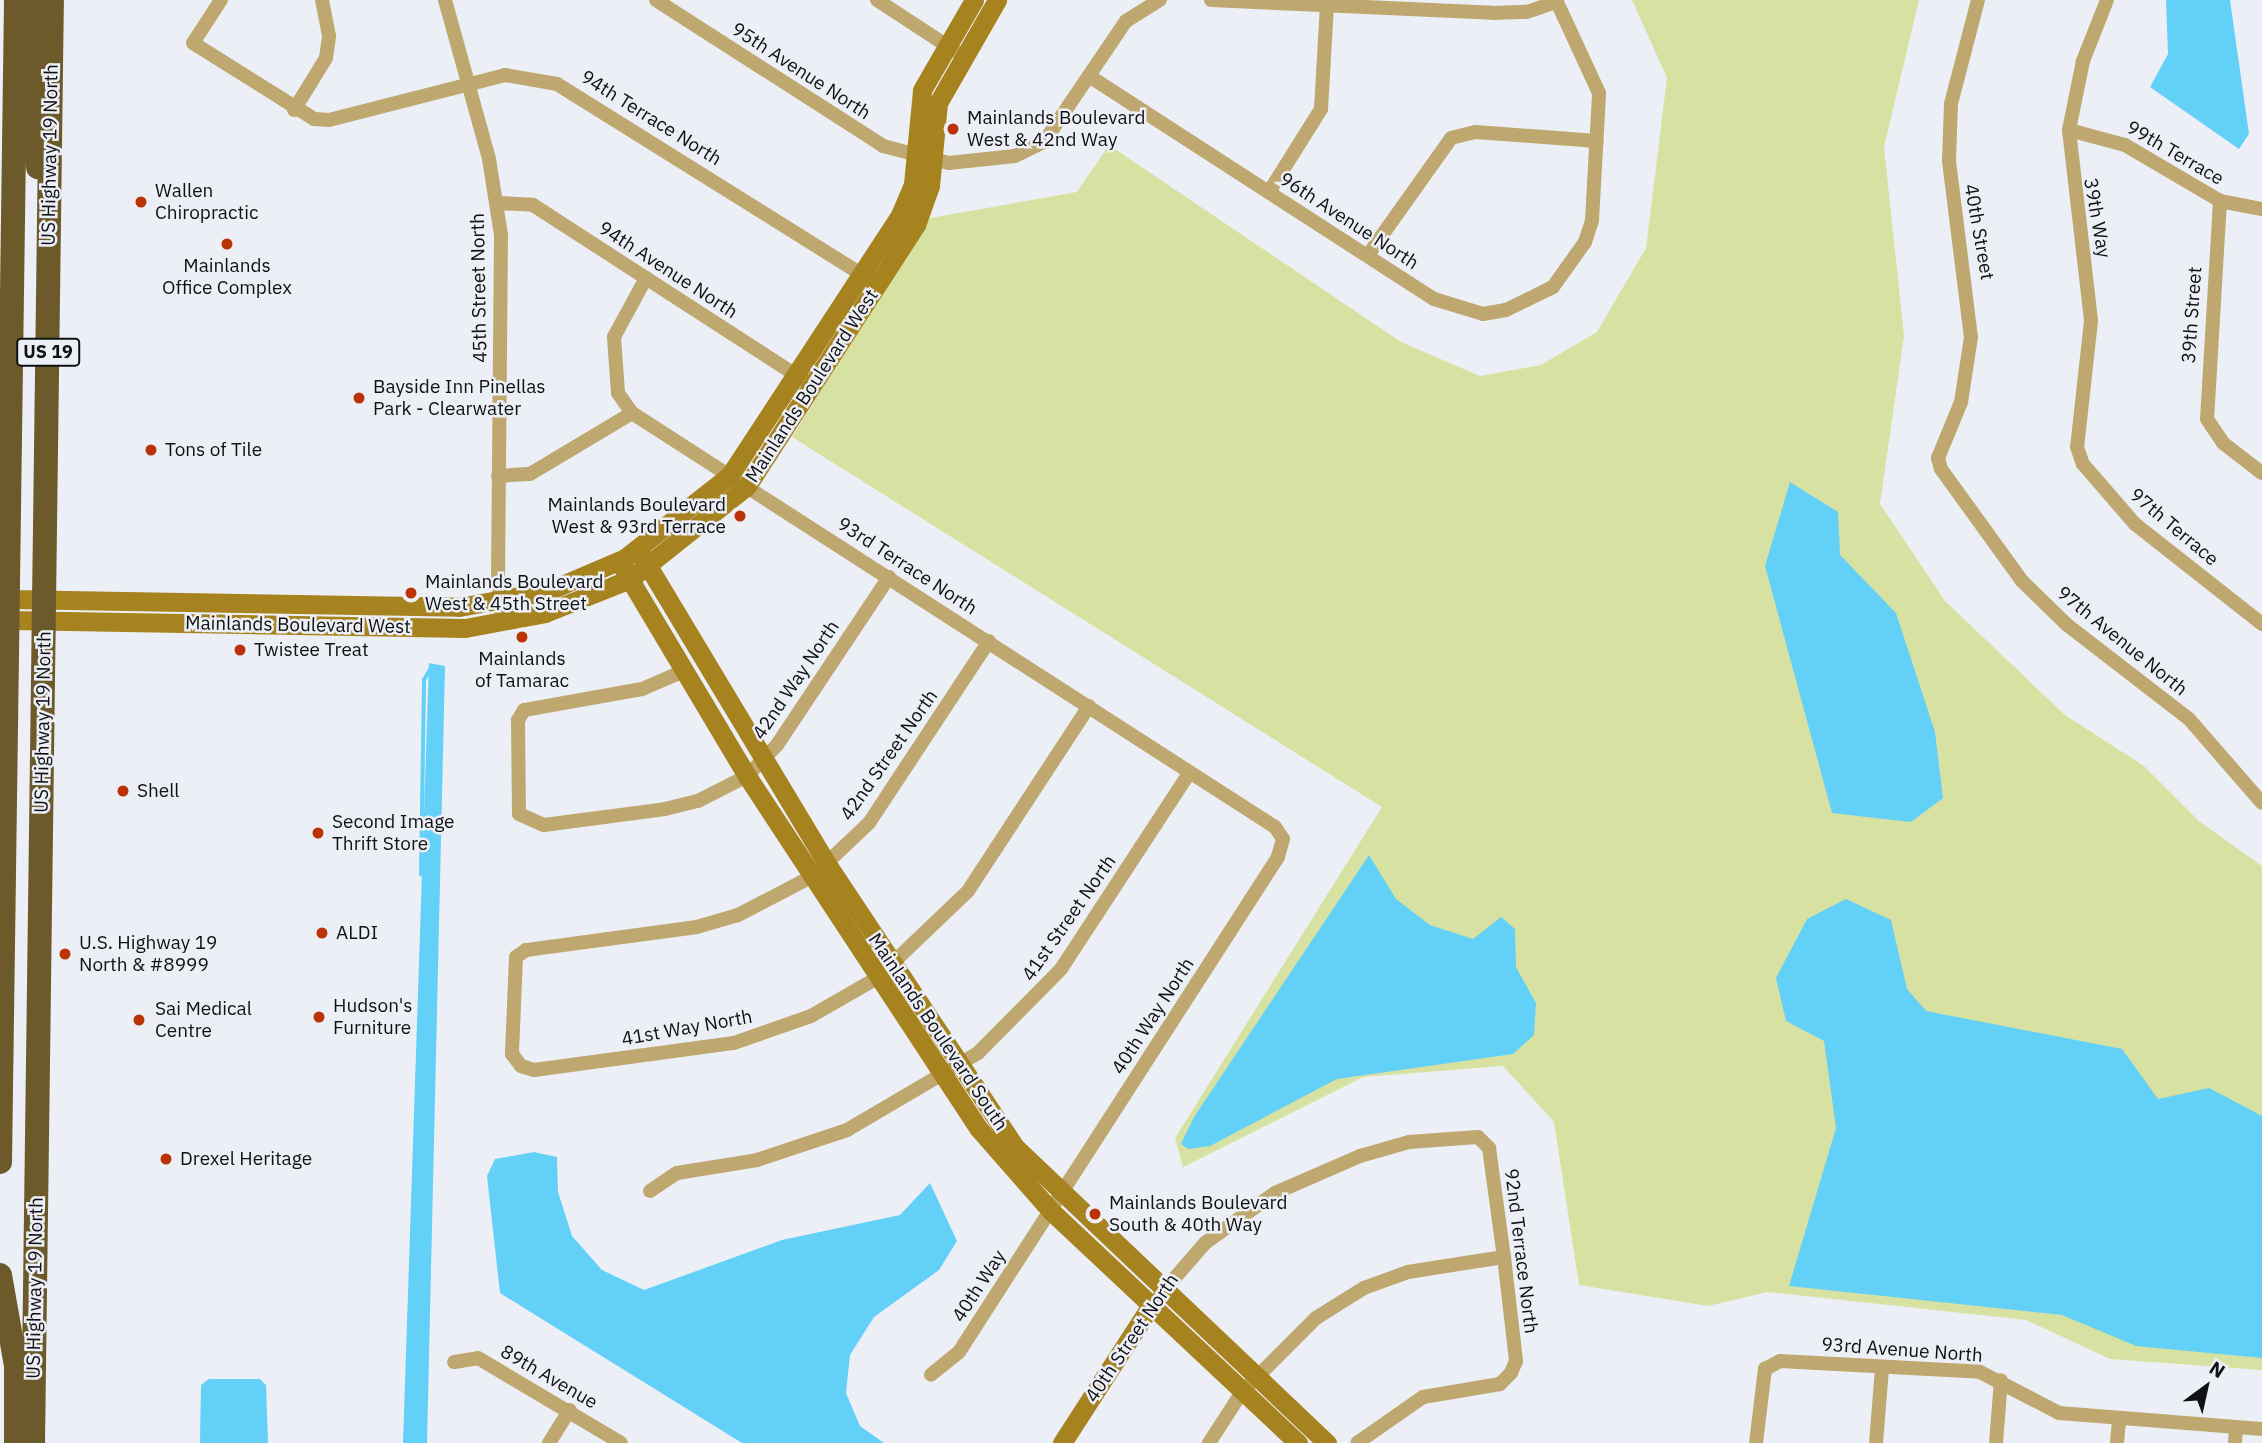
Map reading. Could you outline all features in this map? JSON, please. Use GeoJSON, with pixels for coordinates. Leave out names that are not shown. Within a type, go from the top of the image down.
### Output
{"type":"FeatureCollection","features":[{"type":"Feature","properties":{"kind":"highway","name":"US Highway 19 North"},"geometry":{"type":"LineString","coordinates":[[0,1162],[9,609],[8,272],[16,0]]}},
{"type":"Feature","properties":{"kind":"highway"},"geometry":{"type":"LineString","coordinates":[[33,0],[30,117],[49,233]]}},
{"type":"Feature","properties":{"kind":"highway","name":"US Highway 19 North"},"geometry":{"type":"LineString","coordinates":[[33,1443],[52,0]]}},
{"type":"Feature","properties":{"kind":"highway"},"geometry":{"type":"LineString","coordinates":[[8,272],[29,333],[48,341]]}},
{"type":"Feature","properties":{"kind":"highway"},"geometry":{"type":"LineString","coordinates":[[2,971],[26,995],[24,1200],[36,1238]]}},
{"type":"Feature","properties":{"kind":"highway"},"geometry":{"type":"LineString","coordinates":[[0,1275],[16,1366],[16,1443]]}},
{"type":"Feature","properties":{"kind":"street","name":"94th Terrace North"},"geometry":{"type":"LineString","coordinates":[[221,0],[193,43],[294,110],[329,120],[505,75],[531,77],[583,94],[870,279]]}},
{"type":"Feature","properties":{"kind":"street"},"geometry":{"type":"LineString","coordinates":[[294,110],[326,58],[329,36],[322,0]]}},
{"type":"Feature","properties":{"kind":"street","name":"45th Street North"},"geometry":{"type":"LineString","coordinates":[[445,0],[498,204],[498,476],[500,601],[503,624]]}},
{"type":"Feature","properties":{"kind":"street","name":"95th Avenue North"},"geometry":{"type":"LineString","coordinates":[[656,0],[883,146],[922,159]]}},
{"type":"Feature","properties":{"kind":"street"},"geometry":{"type":"LineString","coordinates":[[877,0],[962,56]]}},
{"type":"Feature","properties":{"kind":"street","name":"Mainlands Boulevard West"},"geometry":{"type":"LineString","coordinates":[[9,609],[503,624],[630,579],[747,486],[804,381],[870,279],[925,206],[922,90],[945,44],[974,0]]}},
{"type":"Feature","properties":{"kind":"street","name":"Mainlands Boulevard West"},"geometry":{"type":"LineString","coordinates":[[922,159],[938,103],[962,56],[998,0]]}},
{"type":"Feature","properties":{"kind":"street"},"geometry":{"type":"LineString","coordinates":[[1211,0],[1493,13],[1528,12],[1556,1],[1594,74],[1597,141],[1475,132],[1451,138],[1368,255]]}},
{"type":"Feature","properties":{"kind":"street","name":"40th Street"},"geometry":{"type":"LineString","coordinates":[[1941,469],[1938,458],[1961,402],[1971,337],[1949,161],[1951,104],[1978,0]]}},
{"type":"Feature","properties":{"kind":"street","name":"39th Way"},"geometry":{"type":"LineString","coordinates":[[2077,447],[2091,321],[2069,130],[2080,72],[2107,0]]}},
{"type":"Feature","properties":{"kind":"street"},"geometry":{"type":"LineString","coordinates":[[922,159],[1031,150],[1044,142],[1126,21],[1155,2]]}},
{"type":"Feature","properties":{"kind":"street"},"geometry":{"type":"LineString","coordinates":[[1269,192],[1321,109],[1327,4]]}},
{"type":"Feature","properties":{"kind":"street","name":"96th Avenue North"},"geometry":{"type":"LineString","coordinates":[[1089,76],[1434,299],[1483,314],[1534,301],[1553,288],[1586,242],[1597,141]]}},
{"type":"Feature","properties":{"kind":"street","name":"99th Terrace"},"geometry":{"type":"LineString","coordinates":[[2069,130],[2125,145],[2220,201],[2262,209]]}},
{"type":"Feature","properties":{"kind":"street","name":"39th Street"},"geometry":{"type":"LineString","coordinates":[[2220,201],[2205,404],[2212,430],[2262,473]]}},
{"type":"Feature","properties":{"kind":"street","name":"94th Avenue North"},"geometry":{"type":"LineString","coordinates":[[498,204],[533,205],[804,381]]}},
{"type":"Feature","properties":{"kind":"street"},"geometry":{"type":"LineString","coordinates":[[498,476],[530,474],[632,413],[618,393],[614,337],[646,278]]}},
{"type":"Feature","properties":{"kind":"street","name":"Mainlands Boulevard West"},"geometry":{"type":"LineString","coordinates":[[45,610],[459,607],[548,591],[619,561],[638,549],[730,475],[804,381]]}},
{"type":"Feature","properties":{"kind":"street","name":"93rd Terrace North"},"geometry":{"type":"LineString","coordinates":[[632,413],[1275,827],[1283,839]]}},
{"type":"Feature","properties":{"kind":"street","name":"97th Terrace"},"geometry":{"type":"LineString","coordinates":[[2077,447],[2083,464],[2135,524],[2262,624]]}},
{"type":"Feature","properties":{"kind":"street","name":"97th Avenue North"},"geometry":{"type":"LineString","coordinates":[[1941,469],[2028,588],[2189,719],[2262,803]]}},
{"type":"Feature","properties":{"kind":"street","name":"Mainlands Boulevard South"},"geometry":{"type":"LineString","coordinates":[[638,549],[764,763],[820,870],[951,1074],[1051,1211],[1150,1307],[1327,1443]]}},
{"type":"Feature","properties":{"kind":"street","name":"Mainlands Boulevard South"},"geometry":{"type":"LineString","coordinates":[[619,561],[747,776],[820,870]]}},
{"type":"Feature","properties":{"kind":"street","name":"42nd Way North"},"geometry":{"type":"LineString","coordinates":[[686,670],[642,689],[535,705],[518,720],[519,814],[544,825],[665,809],[698,801],[747,776],[764,763],[889,577]]}},
{"type":"Feature","properties":{"kind":"street","name":"42nd Street North"},"geometry":{"type":"LineString","coordinates":[[526,950],[697,927],[738,915],[820,870],[869,823],[989,641]]}},
{"type":"Feature","properties":{"kind":"street","name":"41st Way North"},"geometry":{"type":"LineString","coordinates":[[526,950],[513,969],[512,1054],[534,1070],[734,1043],[811,1016],[885,972],[968,891],[1089,706]]}},
{"type":"Feature","properties":{"kind":"street","name":"41st Street North"},"geometry":{"type":"LineString","coordinates":[[650,1191],[677,1174],[757,1160],[825,1139],[951,1074],[1061,969],[1190,772]]}},
{"type":"Feature","properties":{"kind":"street","name":"40th Way North"},"geometry":{"type":"LineString","coordinates":[[1051,1211],[1278,858],[1283,839]]}},
{"type":"Feature","properties":{"kind":"street","name":"Mainlands Boulevard South"},"geometry":{"type":"LineString","coordinates":[[951,1074],[1016,1148],[1163,1290],[1298,1443]]}},
{"type":"Feature","properties":{"kind":"street","name":"92nd Terrace North"},"geometry":{"type":"LineString","coordinates":[[1357,1443],[1423,1397],[1500,1384],[1511,1373],[1516,1361],[1489,1149],[1478,1137]]}},
{"type":"Feature","properties":{"kind":"street","name":"40th Street North"},"geometry":{"type":"LineString","coordinates":[[1062,1443],[1163,1290],[1236,1218],[1313,1174],[1409,1142],[1478,1137]]}},
{"type":"Feature","properties":{"kind":"street","name":"40th Way"},"geometry":{"type":"LineString","coordinates":[[931,1374],[959,1353],[1051,1211]]}},
{"type":"Feature","properties":{"kind":"street"},"geometry":{"type":"LineString","coordinates":[[1209,1443],[1249,1385],[1316,1318],[1364,1288],[1408,1272],[1504,1257]]}},
{"type":"Feature","properties":{"kind":"street","name":"89th Avenue"},"geometry":{"type":"LineString","coordinates":[[454,1362],[478,1358],[570,1410],[621,1443]]}},
{"type":"Feature","properties":{"kind":"street","name":"93rd Avenue North"},"geometry":{"type":"LineString","coordinates":[[1756,1443],[1765,1369],[1780,1361],[1980,1372],[2001,1380],[2059,1413],[2119,1420],[2262,1429]]}},
{"type":"Feature","properties":{"kind":"street"},"geometry":{"type":"LineString","coordinates":[[1875,1443],[1882,1368]]}},
{"type":"Feature","properties":{"kind":"street"},"geometry":{"type":"LineString","coordinates":[[1996,1443],[2001,1380]]}},
{"type":"Feature","properties":{"kind":"street"},"geometry":{"type":"LineString","coordinates":[[549,1443],[570,1410]]}},
{"type":"Feature","properties":{"kind":"street"},"geometry":{"type":"LineString","coordinates":[[2117,1443],[2119,1420]]}},
{"type":"Feature","properties":{"kind":"street"},"geometry":{"type":"LineString","coordinates":[[2235,1443],[2236,1427]]}},
{"type":"Feature","properties":{"kind":"green space"},"geometry":{"type":"Polygon","coordinates":[[[1632,0],[1919,0],[1884,147],[1904,336],[1880,504],[1945,601],[2065,715],[2144,766],[2200,822],[2262,866],[2262,1370],[2110,1359],[2026,1320],[1768,1292],[1708,1306],[1579,1285],[1554,1122],[1503,1066],[1363,1077],[1183,1167],[1175,1138],[1382,807],[792,437],[930,218],[1077,192],[1109,145],[1401,342],[1480,376],[1541,365],[1597,332],[1646,248],[1667,78],[1632,0]]]}},
{"type":"Feature","properties":{"kind":"water"},"geometry":{"type":"Polygon","coordinates":[[[2166,0],[2230,0],[2249,134],[2239,149],[2150,87],[2168,54],[2166,0]]]}},
{"type":"Feature","properties":{"kind":"water"},"geometry":{"type":"Polygon","coordinates":[[[1790,482],[1838,512],[1840,555],[1896,613],[1935,732],[1943,798],[1911,822],[1832,813],[1765,566],[1790,482]]]}},
{"type":"Feature","properties":{"kind":"water"},"geometry":{"type":"Polygon","coordinates":[[[429,663],[445,666],[427,1443],[403,1443],[429,663]]]}},
{"type":"Feature","properties":{"kind":"water"},"geometry":{"type":"Polygon","coordinates":[[[1369,855],[1396,899],[1430,925],[1473,939],[1501,917],[1515,929],[1516,967],[1536,1003],[1534,1035],[1513,1054],[1337,1079],[1210,1146],[1188,1149],[1181,1144],[1194,1117],[1369,855]]]}},
{"type":"Feature","properties":{"kind":"water"},"geometry":{"type":"Polygon","coordinates":[[[1846,899],[1891,920],[1907,989],[1926,1011],[2122,1049],[2158,1099],[2209,1088],[2262,1116],[2262,1358],[2136,1346],[2062,1315],[1789,1286],[1836,1128],[1824,1041],[1786,1021],[1776,978],[1807,919],[1846,899]]]}},
{"type":"Feature","properties":{"kind":"water"},"geometry":{"type":"Polygon","coordinates":[[[534,1152],[557,1157],[558,1192],[572,1236],[602,1270],[644,1290],[782,1240],[900,1215],[930,1183],[957,1241],[939,1270],[874,1317],[850,1355],[846,1393],[860,1426],[884,1443],[742,1443],[500,1293],[487,1176],[495,1159],[534,1152]]]}},
{"type":"Feature","properties":{"kind":"water"},"geometry":{"type":"Polygon","coordinates":[[[209,1379],[260,1379],[266,1385],[268,1443],[200,1443],[201,1385],[209,1379]]]}},
{"type":"Feature","properties":{"kind":"waterway"},"geometry":{"type":"LineString","coordinates":[[421,875],[424,680],[431,668]]}},
{"type":"Feature","properties":{"kind":"place","name":"Mainlands Boulevard West & 42nd Way"},"geometry":{"type":"Point","coordinates":[953,129]}},
{"type":"Feature","properties":{"kind":"place","name":"Wallen Chiropractic"},"geometry":{"type":"Point","coordinates":[141,202]}},
{"type":"Feature","properties":{"kind":"place","name":"Mainlands Office Complex"},"geometry":{"type":"Point","coordinates":[227,244]}},
{"type":"Feature","properties":{"kind":"place","name":"Bayside Inn Pinellas Park - Clearwater"},"geometry":{"type":"Point","coordinates":[359,398]}},
{"type":"Feature","properties":{"kind":"place","name":"Tons of Tile"},"geometry":{"type":"Point","coordinates":[151,450]}},
{"type":"Feature","properties":{"kind":"place","name":"Mainlands Boulevard West & 93rd Terrace"},"geometry":{"type":"Point","coordinates":[740,516]}},
{"type":"Feature","properties":{"kind":"place","name":"Mainlands Boulevard West & 45th Street"},"geometry":{"type":"Point","coordinates":[411,593]}},
{"type":"Feature","properties":{"kind":"place","name":"Mainlands of Tamarac"},"geometry":{"type":"Point","coordinates":[522,637]}},
{"type":"Feature","properties":{"kind":"place","name":"Twistee Treat"},"geometry":{"type":"Point","coordinates":[240,650]}},
{"type":"Feature","properties":{"kind":"place","name":"Shell"},"geometry":{"type":"Point","coordinates":[123,791]}},
{"type":"Feature","properties":{"kind":"place","name":"Second Image Thrift Store"},"geometry":{"type":"Point","coordinates":[318,833]}},
{"type":"Feature","properties":{"kind":"place","name":"ALDI"},"geometry":{"type":"Point","coordinates":[322,933]}},
{"type":"Feature","properties":{"kind":"place","name":"U.S. Highway 19 North & #8999"},"geometry":{"type":"Point","coordinates":[65,954]}},
{"type":"Feature","properties":{"kind":"place","name":"Hudson's Furniture"},"geometry":{"type":"Point","coordinates":[319,1017]}},
{"type":"Feature","properties":{"kind":"place","name":"Sai Medical Centre"},"geometry":{"type":"Point","coordinates":[139,1020]}},
{"type":"Feature","properties":{"kind":"place","name":"Drexel Heritage"},"geometry":{"type":"Point","coordinates":[166,1159]}},
{"type":"Feature","properties":{"kind":"place","name":"Mainlands Boulevard South & 40th Way"},"geometry":{"type":"Point","coordinates":[1095,1214]}}]}
